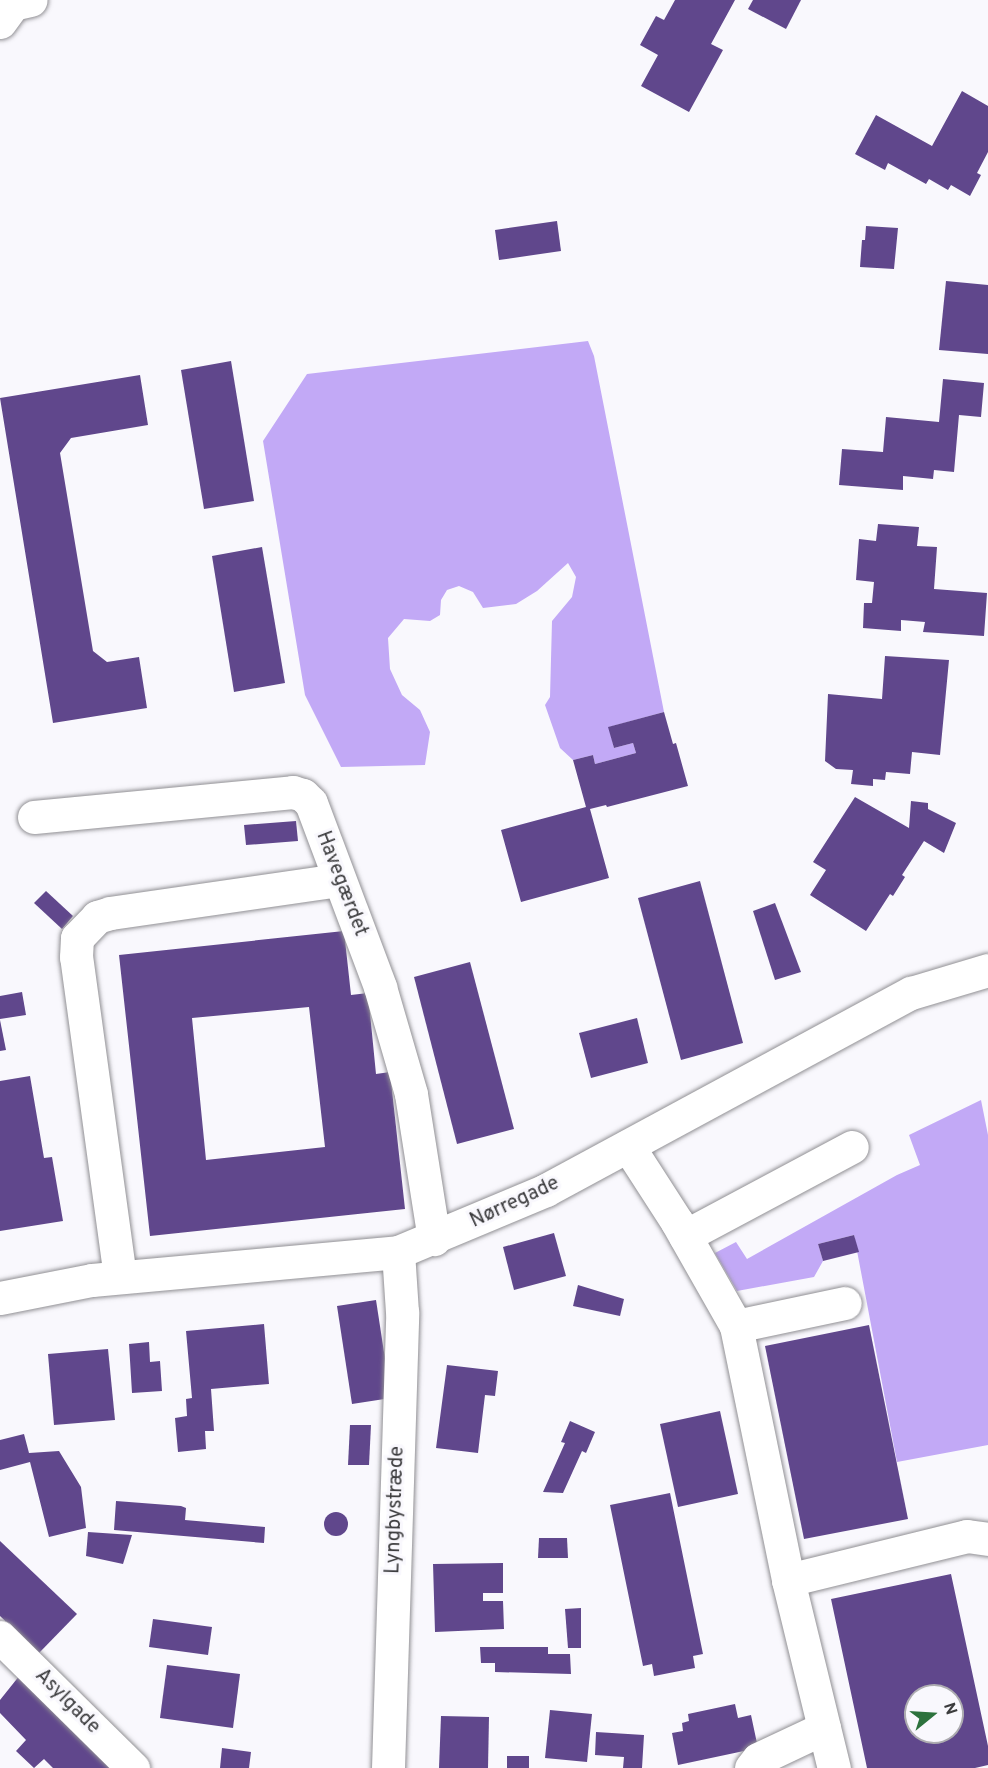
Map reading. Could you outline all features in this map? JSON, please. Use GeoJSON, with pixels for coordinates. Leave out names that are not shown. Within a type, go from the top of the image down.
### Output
{"type":"FeatureCollection","features":[{"type":"Feature","properties":{"kind":"street"},"geometry":{"type":"LineString","coordinates":[[0,22],[13,4],[31,0]]}},
{"type":"Feature","properties":{"kind":"street","name":"Havegærdet"},"geometry":{"type":"LineString","coordinates":[[34,817],[293,792],[303,795],[311,803],[380,987],[411,1094],[434,1239]]}},
{"type":"Feature","properties":{"kind":"street"},"geometry":{"type":"LineString","coordinates":[[120,1278],[76,957],[77,938],[97,917],[110,914],[339,880]]}},
{"type":"Feature","properties":{"kind":"street","name":"Nørregade"},"geometry":{"type":"LineString","coordinates":[[0,1298],[74,1282],[399,1252],[546,1190],[911,993],[988,970]]}},
{"type":"Feature","properties":{"kind":"street"},"geometry":{"type":"LineString","coordinates":[[628,1146],[685,1236],[736,1326],[788,1580],[834,1768]]}},
{"type":"Feature","properties":{"kind":"street"},"geometry":{"type":"LineString","coordinates":[[685,1236],[852,1147]]}},
{"type":"Feature","properties":{"kind":"street","name":"Lyngbystræde"},"geometry":{"type":"LineString","coordinates":[[388,1768],[402,1312],[399,1252]]}},
{"type":"Feature","properties":{"kind":"street"},"geometry":{"type":"LineString","coordinates":[[736,1326],[845,1303]]}},
{"type":"Feature","properties":{"kind":"street"},"geometry":{"type":"LineString","coordinates":[[788,1580],[967,1536],[988,1539]]}},
{"type":"Feature","properties":{"kind":"street","name":"Asylgade"},"geometry":{"type":"LineString","coordinates":[[0,1637],[133,1768]]}},
{"type":"Feature","properties":{"kind":"street"},"geometry":{"type":"LineString","coordinates":[[750,1768],[758,1759],[824,1728]]}},
{"type":"Feature","properties":{"kind":"shaded area"},"geometry":{"type":"Polygon","coordinates":[[[588,341],[594,356],[664,712],[609,727],[614,748],[633,743],[636,753],[595,764],[593,755],[573,760],[560,748],[545,705],[550,697],[552,621],[572,597],[576,577],[568,563],[537,591],[516,604],[483,608],[473,592],[459,586],[447,590],[441,600],[440,615],[430,621],[404,619],[388,638],[390,669],[402,695],[420,710],[430,732],[425,765],[341,767],[305,695],[263,441],[307,374],[588,341]]]}},
{"type":"Feature","properties":{"kind":"shaded area"},"geometry":{"type":"Polygon","coordinates":[[[981,1100],[988,1135],[988,1445],[897,1462],[854,1235],[818,1244],[823,1261],[814,1277],[737,1291],[715,1253],[736,1242],[747,1259],[897,1175],[920,1165],[909,1135],[981,1100]]]}},
{"type":"Feature","properties":{"kind":"building"},"geometry":{"type":"Polygon","coordinates":[[[675,0],[735,0],[711,44],[723,50],[689,112],[641,86],[658,55],[640,45],[656,16],[664,20],[675,0]]]}},
{"type":"Feature","properties":{"kind":"building"},"geometry":{"type":"Polygon","coordinates":[[[753,0],[801,0],[786,29],[748,9],[753,0]]]}},
{"type":"Feature","properties":{"kind":"building"},"geometry":{"type":"Polygon","coordinates":[[[962,91],[988,106],[988,152],[977,173],[981,175],[970,196],[951,185],[948,190],[929,179],[926,184],[888,163],[885,170],[855,154],[876,115],[932,146],[962,91]]]}},
{"type":"Feature","properties":{"kind":"building"},"geometry":{"type":"Polygon","coordinates":[[[557,221],[561,251],[499,260],[495,230],[557,221]]]}},
{"type":"Feature","properties":{"kind":"building"},"geometry":{"type":"Polygon","coordinates":[[[866,226],[898,228],[894,269],[860,267],[862,240],[865,240],[866,226]]]}},
{"type":"Feature","properties":{"kind":"building"},"geometry":{"type":"Polygon","coordinates":[[[946,281],[988,285],[988,354],[939,350],[946,281]]]}},
{"type":"Feature","properties":{"kind":"building"},"geometry":{"type":"Polygon","coordinates":[[[231,361],[254,501],[204,509],[181,370],[231,361]]]}},
{"type":"Feature","properties":{"kind":"building"},"geometry":{"type":"Polygon","coordinates":[[[140,375],[148,425],[71,438],[60,453],[93,651],[107,662],[139,657],[147,708],[53,723],[0,398],[140,375]]]}},
{"type":"Feature","properties":{"kind":"building"},"geometry":{"type":"Polygon","coordinates":[[[943,379],[984,383],[981,417],[959,415],[954,472],[934,470],[933,479],[903,476],[903,490],[839,485],[842,449],[883,452],[886,417],[939,422],[943,379]]]}},
{"type":"Feature","properties":{"kind":"building"},"geometry":{"type":"Polygon","coordinates":[[[878,524],[919,527],[917,546],[937,547],[934,589],[987,593],[984,636],[923,632],[925,622],[901,620],[901,631],[863,628],[864,603],[872,603],[874,582],[856,580],[859,539],[876,541],[878,524]]]}},
{"type":"Feature","properties":{"kind":"building"},"geometry":{"type":"Polygon","coordinates":[[[262,547],[285,683],[234,692],[212,556],[262,547]]]}},
{"type":"Feature","properties":{"kind":"building"},"geometry":{"type":"Polygon","coordinates":[[[885,656],[949,660],[940,755],[912,752],[910,774],[886,772],[885,780],[873,779],[873,786],[851,784],[853,770],[836,769],[825,761],[828,694],[882,699],[885,656]]]}},
{"type":"Feature","properties":{"kind":"building"},"geometry":{"type":"Polygon","coordinates":[[[664,712],[673,744],[676,743],[688,786],[607,807],[606,805],[590,809],[609,878],[521,902],[501,830],[586,807],[573,760],[593,755],[595,764],[636,753],[633,743],[614,748],[608,727],[664,712]]]}},
{"type":"Feature","properties":{"kind":"building"},"geometry":{"type":"Polygon","coordinates":[[[855,797],[909,828],[911,801],[928,803],[928,809],[956,823],[944,853],[924,841],[902,875],[905,877],[893,896],[890,894],[866,931],[810,895],[826,870],[813,862],[855,797]]]}},
{"type":"Feature","properties":{"kind":"building"},"geometry":{"type":"Polygon","coordinates":[[[296,821],[298,841],[246,845],[244,825],[296,821]]]}},
{"type":"Feature","properties":{"kind":"building"},"geometry":{"type":"Polygon","coordinates":[[[700,881],[743,1043],[681,1060],[638,898],[700,881]]]}},
{"type":"Feature","properties":{"kind":"building"},"geometry":{"type":"Polygon","coordinates":[[[46,891],[73,916],[62,929],[34,903],[46,891]]]}},
{"type":"Feature","properties":{"kind":"building"},"geometry":{"type":"Polygon","coordinates":[[[775,903],[801,972],[775,980],[753,911],[775,903]]]}},
{"type":"Feature","properties":{"kind":"building"},"geometry":{"type":"Polygon","coordinates":[[[344,931],[351,995],[368,993],[376,1074],[390,1072],[405,1209],[150,1236],[119,955],[344,931]],[[309,1007],[192,1018],[206,1160],[325,1147],[309,1007]]]}},
{"type":"Feature","properties":{"kind":"building"},"geometry":{"type":"Polygon","coordinates":[[[470,962],[514,1129],[457,1144],[414,977],[470,962]]]}},
{"type":"Feature","properties":{"kind":"building"},"geometry":{"type":"Polygon","coordinates":[[[22,992],[26,1015],[0,1019],[0,996],[22,992]]]}},
{"type":"Feature","properties":{"kind":"building"},"geometry":{"type":"Polygon","coordinates":[[[637,1018],[648,1063],[591,1078],[579,1033],[637,1018]]]}},
{"type":"Feature","properties":{"kind":"building"},"geometry":{"type":"Polygon","coordinates":[[[0,1020],[6,1050],[0,1051],[0,1020]]]}},
{"type":"Feature","properties":{"kind":"building"},"geometry":{"type":"Polygon","coordinates":[[[30,1076],[44,1158],[52,1157],[63,1221],[0,1231],[0,1081],[30,1076]]]}},
{"type":"Feature","properties":{"kind":"building"},"geometry":{"type":"Polygon","coordinates":[[[554,1233],[566,1276],[514,1290],[503,1247],[554,1233]]]}},
{"type":"Feature","properties":{"kind":"building"},"geometry":{"type":"Polygon","coordinates":[[[854,1235],[859,1252],[823,1261],[818,1244],[854,1235]]]}},
{"type":"Feature","properties":{"kind":"building"},"geometry":{"type":"Polygon","coordinates":[[[578,1285],[624,1299],[620,1316],[573,1306],[578,1285]]]}},
{"type":"Feature","properties":{"kind":"building"},"geometry":{"type":"Polygon","coordinates":[[[376,1300],[391,1398],[352,1404],[337,1306],[376,1300]]]}},
{"type":"Feature","properties":{"kind":"building"},"geometry":{"type":"Polygon","coordinates":[[[264,1324],[269,1384],[211,1389],[214,1431],[205,1431],[206,1449],[178,1452],[175,1418],[187,1416],[186,1399],[192,1398],[186,1331],[264,1324]]]}},
{"type":"Feature","properties":{"kind":"building"},"geometry":{"type":"Polygon","coordinates":[[[869,1325],[908,1519],[804,1539],[765,1346],[869,1325]]]}},
{"type":"Feature","properties":{"kind":"building"},"geometry":{"type":"Polygon","coordinates":[[[149,1342],[150,1362],[160,1361],[162,1391],[132,1393],[129,1344],[149,1342]]]}},
{"type":"Feature","properties":{"kind":"building"},"geometry":{"type":"Polygon","coordinates":[[[108,1349],[115,1420],[54,1425],[48,1354],[108,1349]]]}},
{"type":"Feature","properties":{"kind":"building"},"geometry":{"type":"Polygon","coordinates":[[[447,1365],[498,1371],[495,1396],[485,1395],[478,1453],[436,1448],[447,1365]]]}},
{"type":"Feature","properties":{"kind":"building"},"geometry":{"type":"Polygon","coordinates":[[[720,1411],[738,1494],[678,1507],[660,1424],[720,1411]]]}},
{"type":"Feature","properties":{"kind":"building"},"geometry":{"type":"Polygon","coordinates":[[[570,1421],[595,1432],[586,1453],[582,1451],[563,1493],[543,1492],[565,1443],[561,1442],[570,1421]]]}},
{"type":"Feature","properties":{"kind":"building"},"geometry":{"type":"Polygon","coordinates":[[[350,1425],[371,1425],[369,1465],[348,1465],[350,1425]]]}},
{"type":"Feature","properties":{"kind":"building"},"geometry":{"type":"Polygon","coordinates":[[[24,1434],[29,1453],[59,1451],[81,1487],[86,1528],[49,1537],[30,1462],[0,1470],[0,1440],[24,1434]]]}},
{"type":"Feature","properties":{"kind":"building"},"geometry":{"type":"Polygon","coordinates":[[[670,1493],[703,1654],[693,1656],[695,1668],[654,1676],[652,1664],[643,1666],[610,1505],[670,1493]]]}},
{"type":"Feature","properties":{"kind":"building"},"geometry":{"type":"Polygon","coordinates":[[[116,1501],[181,1506],[186,1508],[185,1520],[265,1527],[264,1543],[114,1530],[116,1501]]]}},
{"type":"Feature","properties":{"kind":"building"},"geometry":{"type":"Polygon","coordinates":[[[336,1512],[341,1513],[347,1519],[347,1529],[341,1535],[336,1536],[331,1535],[325,1529],[324,1524],[325,1519],[331,1513],[336,1512]]]}},
{"type":"Feature","properties":{"kind":"building"},"geometry":{"type":"Polygon","coordinates":[[[88,1532],[132,1535],[123,1564],[86,1556],[88,1532]]]}},
{"type":"Feature","properties":{"kind":"building"},"geometry":{"type":"Polygon","coordinates":[[[539,1538],[567,1538],[568,1558],[538,1558],[539,1538]]]}},
{"type":"Feature","properties":{"kind":"building"},"geometry":{"type":"Polygon","coordinates":[[[0,1541],[77,1614],[39,1653],[0,1616],[0,1541]]]}},
{"type":"Feature","properties":{"kind":"building"},"geometry":{"type":"Polygon","coordinates":[[[503,1563],[503,1593],[483,1593],[483,1601],[503,1601],[504,1629],[435,1632],[433,1564],[503,1563]]]}},
{"type":"Feature","properties":{"kind":"building"},"geometry":{"type":"Polygon","coordinates":[[[951,1574],[988,1746],[988,1765],[975,1768],[867,1768],[831,1599],[951,1574]]]}},
{"type":"Feature","properties":{"kind":"building"},"geometry":{"type":"Polygon","coordinates":[[[581,1608],[581,1648],[568,1648],[565,1609],[581,1608]]]}},
{"type":"Feature","properties":{"kind":"building"},"geometry":{"type":"Polygon","coordinates":[[[153,1619],[212,1627],[208,1655],[149,1647],[153,1619]]]}},
{"type":"Feature","properties":{"kind":"building"},"geometry":{"type":"Polygon","coordinates":[[[480,1647],[548,1647],[548,1654],[570,1654],[571,1674],[495,1672],[495,1663],[481,1663],[480,1647]]]}},
{"type":"Feature","properties":{"kind":"building"},"geometry":{"type":"Polygon","coordinates":[[[167,1665],[240,1674],[233,1728],[160,1718],[167,1665]]]}},
{"type":"Feature","properties":{"kind":"building"},"geometry":{"type":"Polygon","coordinates":[[[20,1675],[112,1768],[53,1768],[44,1759],[34,1768],[16,1751],[26,1740],[0,1713],[0,1700],[20,1675]]]}},
{"type":"Feature","properties":{"kind":"building"},"geometry":{"type":"Polygon","coordinates":[[[735,1704],[738,1718],[751,1715],[758,1748],[678,1765],[672,1733],[683,1731],[682,1723],[689,1721],[688,1714],[735,1704]]]}},
{"type":"Feature","properties":{"kind":"building"},"geometry":{"type":"Polygon","coordinates":[[[550,1710],[592,1714],[587,1762],[545,1758],[550,1710]]]}},
{"type":"Feature","properties":{"kind":"building"},"geometry":{"type":"Polygon","coordinates":[[[441,1716],[489,1717],[488,1768],[439,1768],[441,1716]]]}},
{"type":"Feature","properties":{"kind":"building"},"geometry":{"type":"Polygon","coordinates":[[[596,1732],[644,1735],[642,1768],[623,1768],[624,1757],[595,1755],[596,1732]]]}},
{"type":"Feature","properties":{"kind":"building"},"geometry":{"type":"Polygon","coordinates":[[[222,1748],[251,1752],[249,1768],[220,1768],[222,1748]]]}},
{"type":"Feature","properties":{"kind":"building"},"geometry":{"type":"Polygon","coordinates":[[[507,1756],[529,1756],[529,1768],[507,1768],[507,1756]]]}}]}
